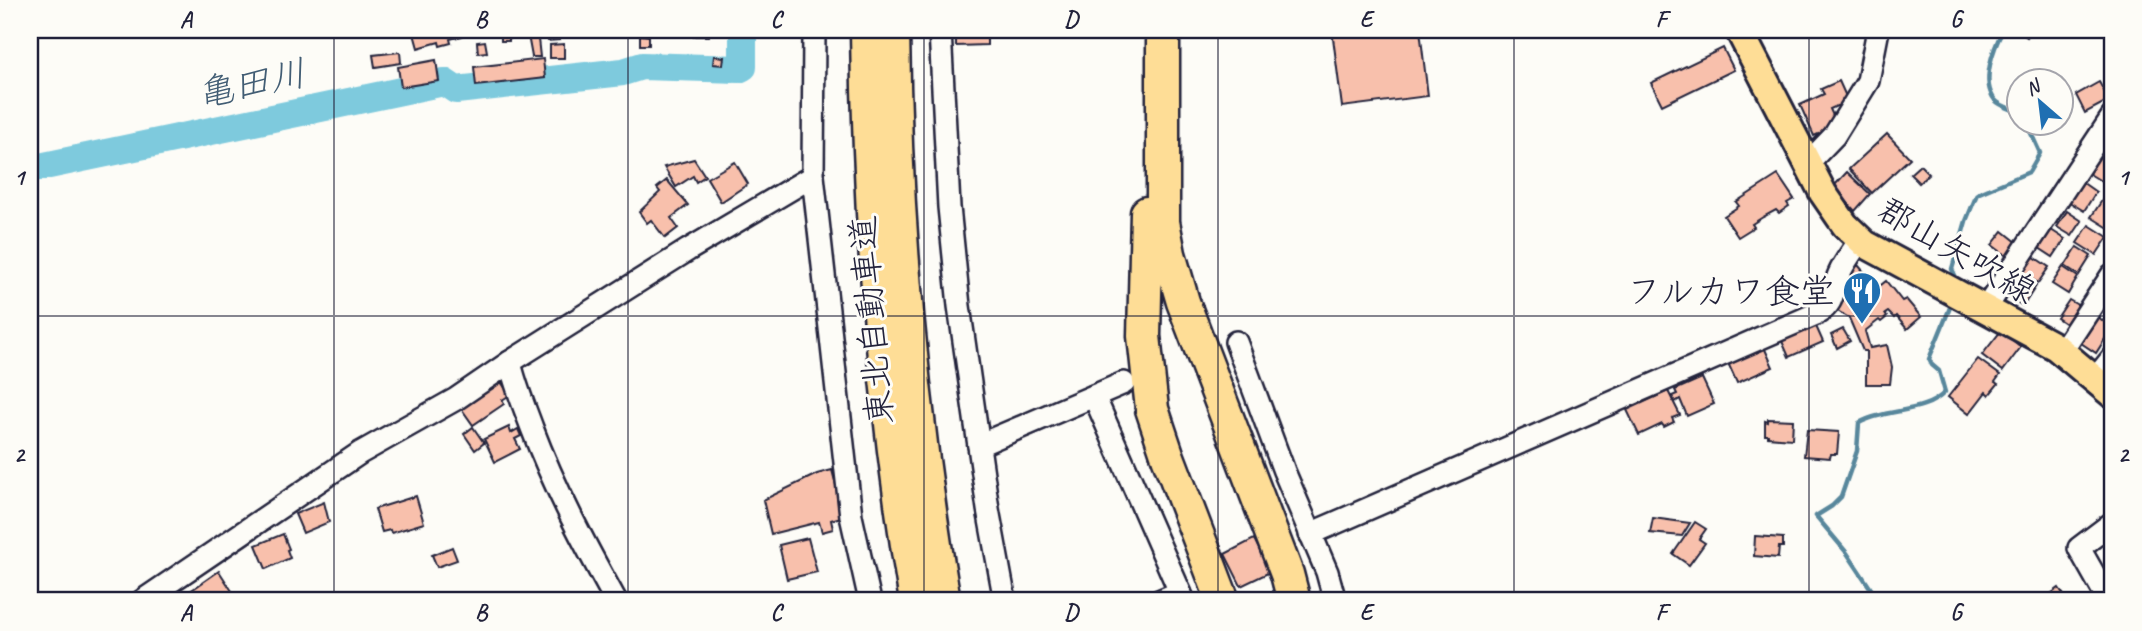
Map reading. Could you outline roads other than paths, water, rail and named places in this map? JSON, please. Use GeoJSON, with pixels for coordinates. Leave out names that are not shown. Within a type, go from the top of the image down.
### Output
{"type":"FeatureCollection","features":[{"type":"Feature","properties":{"kind":"highway","name":"東北自動車道"},"geometry":{"type":"LineString","coordinates":[[867,30],[867,101],[878,296],[901,500],[916,601]]}},
{"type":"Feature","properties":{"kind":"highway","name":"東北自動車道"},"geometry":{"type":"LineString","coordinates":[[893,30],[904,292],[926,493],[944,601]]}},
{"type":"Feature","properties":{"kind":"highway"},"geometry":{"type":"LineString","coordinates":[[1147,30],[1144,336],[1152,409],[1223,601]]}},
{"type":"Feature","properties":{"kind":"highway"},"geometry":{"type":"LineString","coordinates":[[1163,30],[1163,222],[1169,254],[1184,302],[1280,555],[1294,601]]}},
{"type":"Feature","properties":{"kind":"highway"},"geometry":{"type":"LineString","coordinates":[[926,493],[965,601]]}},
{"type":"Feature","properties":{"kind":"main road","name":"郡山矢吹線"},"geometry":{"type":"LineString","coordinates":[[1739,30],[1807,164],[1845,225],[1865,244],[2062,351],[2104,386]]}},
{"type":"Feature","properties":{"kind":"street"},"geometry":{"type":"LineString","coordinates":[[814,30],[813,176],[851,516],[870,601]]}},
{"type":"Feature","properties":{"kind":"street"},"geometry":{"type":"LineString","coordinates":[[940,30],[949,207],[959,306],[1005,601]]}},
{"type":"Feature","properties":{"kind":"street"},"geometry":{"type":"LineString","coordinates":[[1807,164],[1834,136],[1868,81],[1878,30]]}},
{"type":"Feature","properties":{"kind":"street"},"geometry":{"type":"LineString","coordinates":[[1986,308],[2112,117]]}},
{"type":"Feature","properties":{"kind":"street"},"geometry":{"type":"LineString","coordinates":[[142,601],[360,453],[456,399],[699,243],[813,176]]}},
{"type":"Feature","properties":{"kind":"street"},"geometry":{"type":"LineString","coordinates":[[1310,534],[1818,313],[1827,308],[1840,271],[1860,239]]}},
{"type":"Feature","properties":{"kind":"street"},"geometry":{"type":"LineString","coordinates":[[2062,351],[2112,275]]}},
{"type":"Feature","properties":{"kind":"street"},"geometry":{"type":"LineString","coordinates":[[1236,342],[1335,601]]}},
{"type":"Feature","properties":{"kind":"street"},"geometry":{"type":"LineString","coordinates":[[2104,386],[2112,358]]}},
{"type":"Feature","properties":{"kind":"street"},"geometry":{"type":"LineString","coordinates":[[510,362],[542,456],[577,532],[617,601]]}},
{"type":"Feature","properties":{"kind":"street"},"geometry":{"type":"LineString","coordinates":[[979,445],[1124,383]]}},
{"type":"Feature","properties":{"kind":"street"},"geometry":{"type":"LineString","coordinates":[[1094,396],[1182,597],[1159,601]]}},
{"type":"Feature","properties":{"kind":"street"},"geometry":{"type":"LineString","coordinates":[[2109,601],[2079,548],[2112,523]]}},
{"type":"Feature","properties":{"kind":"waterway","name":"亀田川"},"geometry":{"type":"LineString","coordinates":[[30,169],[444,82],[456,90],[623,72],[642,66],[739,69],[743,67],[743,30]]}},
{"type":"Feature","properties":{"kind":"waterway"},"geometry":{"type":"LineString","coordinates":[[2003,30],[1990,65],[1989,84],[1995,100],[2006,107]]}},
{"type":"Feature","properties":{"kind":"waterway"},"geometry":{"type":"LineString","coordinates":[[1958,282],[1952,269],[1977,194],[2029,172],[2040,153],[2032,136]]}},
{"type":"Feature","properties":{"kind":"waterway"},"geometry":{"type":"LineString","coordinates":[[1879,601],[1847,553],[1816,516],[1841,497],[1857,451],[1859,423],[1881,415],[1916,408],[1937,399],[1945,392],[1939,371],[1929,359],[1953,300]]}},
{"type":"Feature","properties":{"kind":"place","name":"フルカワ食堂"},"geometry":{"type":"Point","coordinates":[1862,325]}}]}
